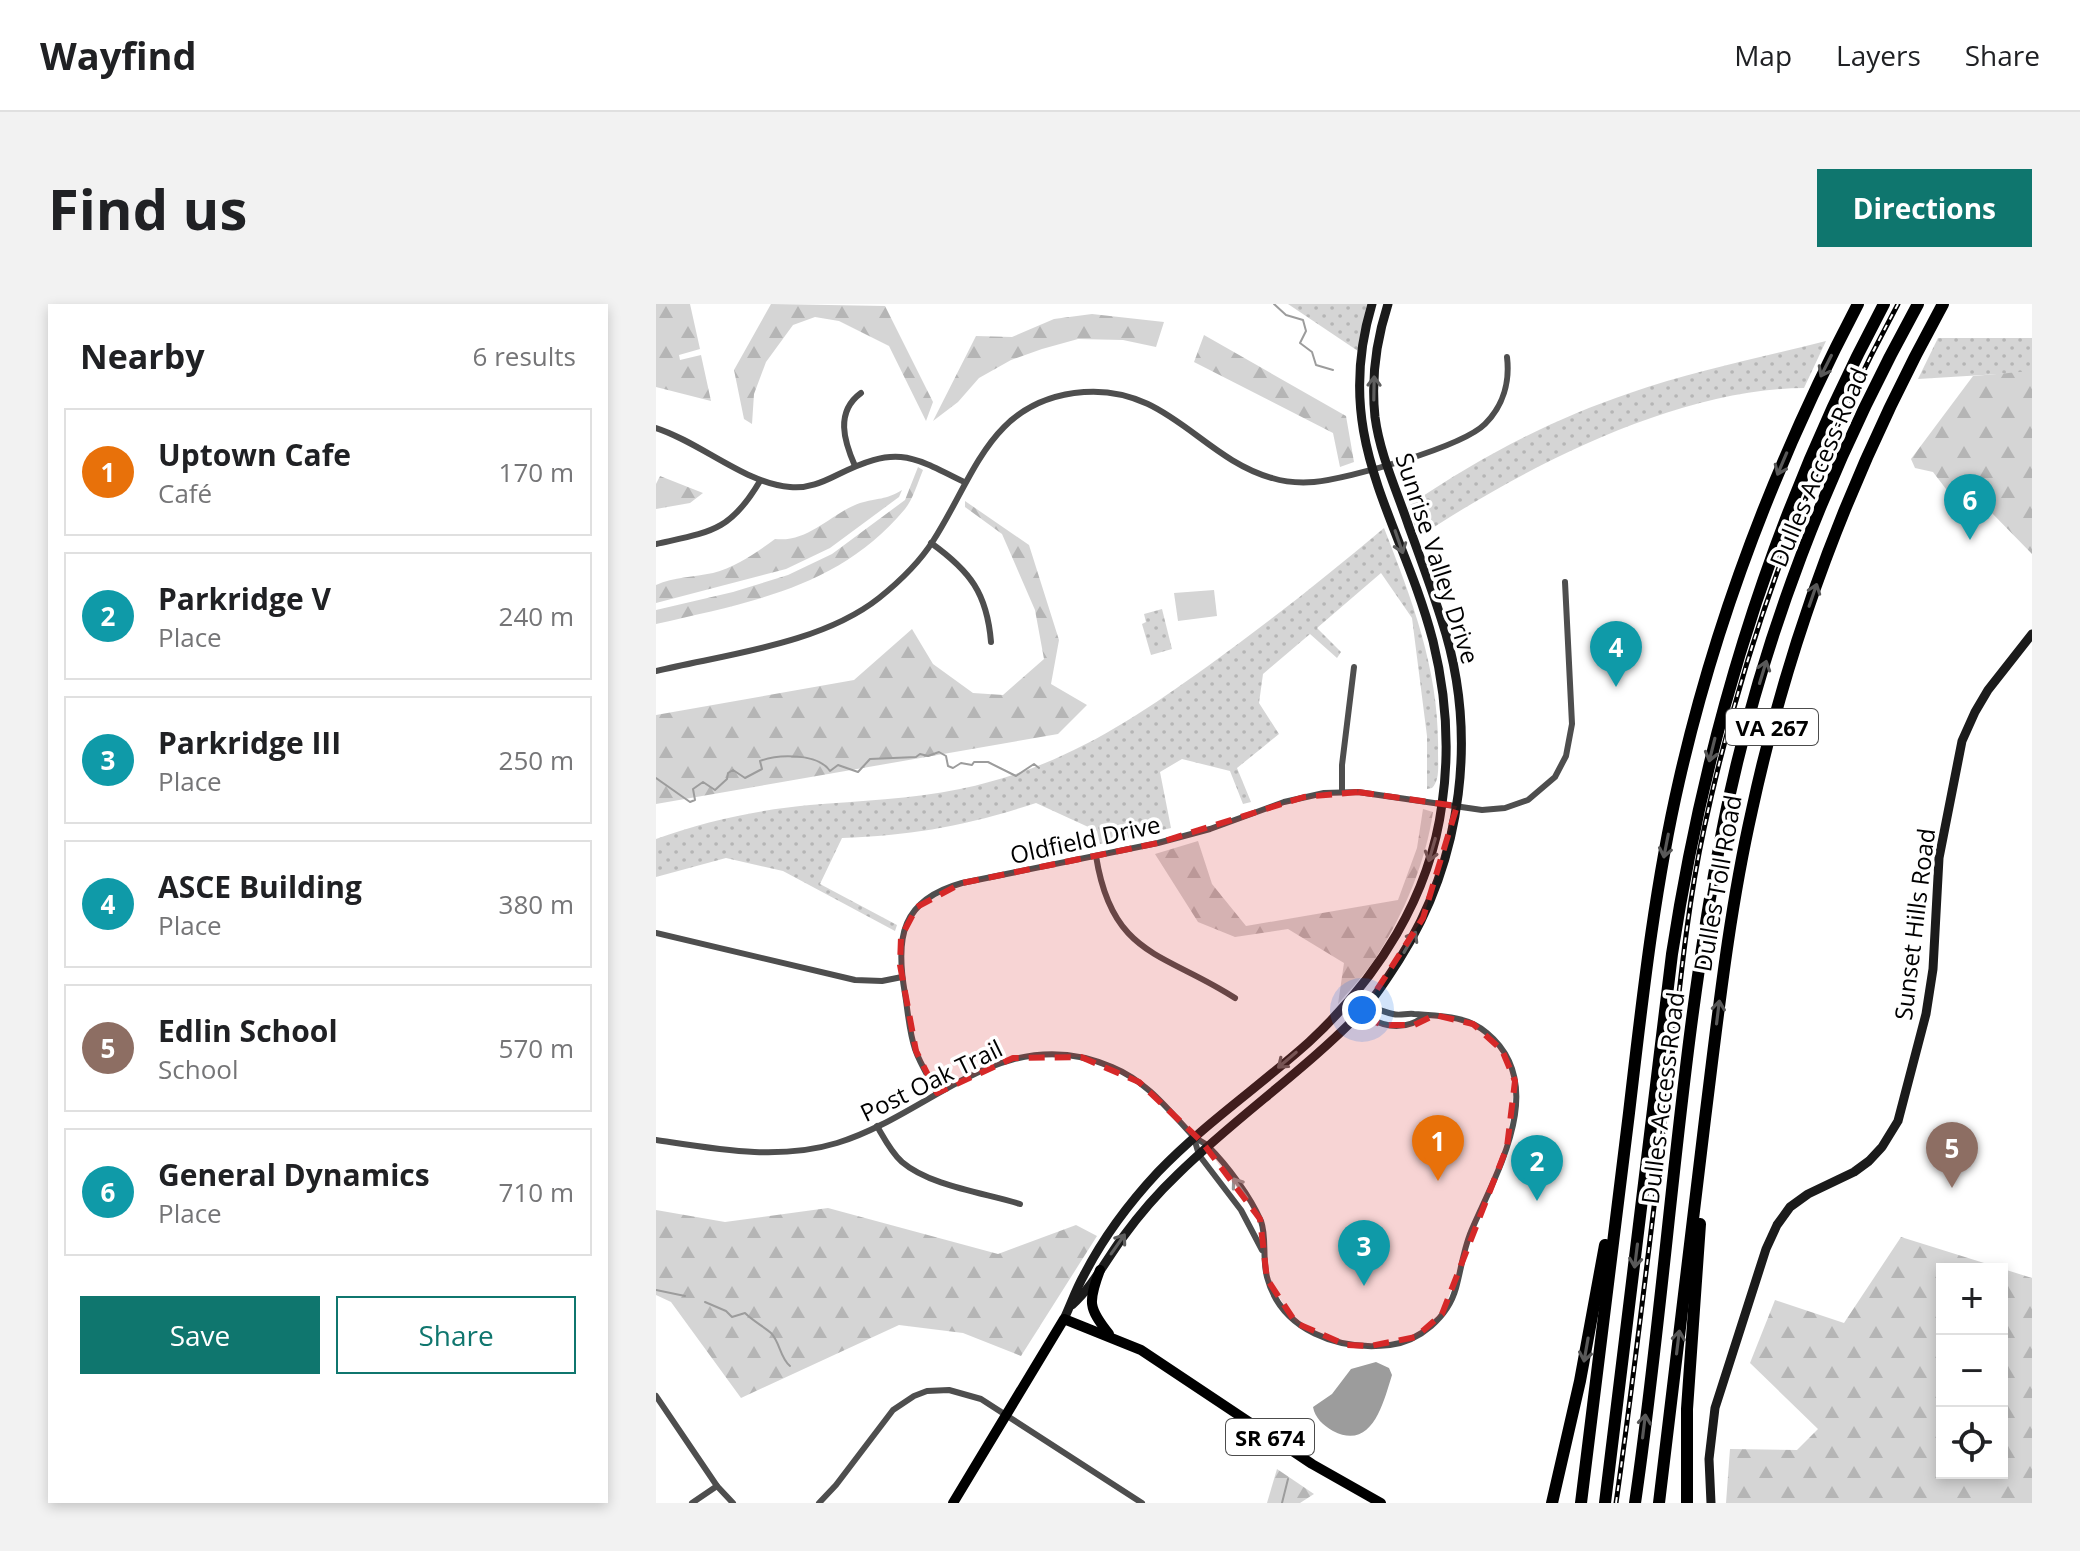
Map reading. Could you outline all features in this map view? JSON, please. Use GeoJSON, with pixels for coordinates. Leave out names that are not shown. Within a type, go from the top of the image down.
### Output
{"type":"FeatureCollection","features":[{"type":"Feature","properties":{"kind":"highway","name":"VA 267"},"geometry":{"type":"LineString","coordinates":[[1581,1503],[1658,889],[1688,743],[1741,566],[1813,392],[1858,304]]}},
{"type":"Feature","properties":{"kind":"highway","name":"Dulles Access Road"},"geometry":{"type":"LineString","coordinates":[[1605,1503],[1672,954],[1695,826],[1721,713],[1750,616],[1788,511],[1842,388],[1884,304]]}},
{"type":"Feature","properties":{"kind":"highway","name":"Dulles Access Road"},"geometry":{"type":"LineString","coordinates":[[1635,1503],[1705,931],[1725,819],[1756,694],[1821,506],[1875,385],[1918,304]]}},
{"type":"Feature","properties":{"kind":"highway","name":"Dulles Toll Road"},"geometry":{"type":"LineString","coordinates":[[1659,1503],[1732,910],[1752,810],[1775,717],[1830,547],[1902,382],[1943,304]]}},
{"type":"Feature","properties":{"kind":"highway"},"geometry":{"type":"LineString","coordinates":[[1687,1503],[1688,1380],[1709,1089]]}},
{"type":"Feature","properties":{"kind":"highway"},"geometry":{"type":"LineString","coordinates":[[1552,1503],[1580,1381],[1629,1108]]}},
{"type":"Feature","properties":{"kind":"main road","name":"Sunrise Valley Drive"},"geometry":{"type":"LineString","coordinates":[[1064,1319],[1090,1264],[1119,1220],[1157,1174],[1194,1138],[1307,1044],[1354,996],[1383,957],[1410,909],[1432,850],[1442,804],[1446,745],[1441,677],[1427,622],[1371,469],[1361,424],[1361,348],[1372,304]]}},
{"type":"Feature","properties":{"kind":"main road","name":"Sunrise Valley Drive"},"geometry":{"type":"LineString","coordinates":[[1071,1306],[1083,1295],[1144,1211],[1199,1155],[1367,1007],[1406,949],[1432,899],[1444,864],[1457,806],[1462,730],[1453,661],[1437,605],[1387,464],[1375,418],[1377,343],[1388,304]]}},
{"type":"Feature","properties":{"kind":"main road","name":"Sunset Hills Road"},"geometry":{"type":"LineString","coordinates":[[1711,1503],[1709,1459],[1715,1408],[1772,1235],[1786,1211],[1797,1200],[1854,1172],[1869,1161],[1887,1140],[1901,1113],[1929,993],[1939,858],[1962,741],[1988,690],[2032,634]]}},
{"type":"Feature","properties":{"kind":"main road"},"geometry":{"type":"LineString","coordinates":[[1100,1270],[1092,1292],[1092,1310],[1111,1336]]}},
{"type":"Feature","properties":{"kind":"main road"},"geometry":{"type":"LineString","coordinates":[[953,1503],[1064,1319]]}},
{"type":"Feature","properties":{"kind":"main road","name":"SR 674"},"geometry":{"type":"LineString","coordinates":[[1064,1319],[1141,1350],[1301,1457],[1381,1503]]}},
{"type":"Feature","properties":{"kind":"street"},"geometry":{"type":"LineString","coordinates":[[656,671],[794,639],[842,622],[891,588],[931,543],[987,444],[1021,413],[1050,399],[1095,391],[1129,396],[1152,404],[1239,463],[1278,480],[1321,481],[1454,443],[1476,432],[1485,424],[1503,395],[1508,373],[1507,357]]}},
{"type":"Feature","properties":{"kind":"street"},"geometry":{"type":"LineString","coordinates":[[855,466],[843,425],[846,409],[861,393]]}},
{"type":"Feature","properties":{"kind":"street"},"geometry":{"type":"LineString","coordinates":[[656,428],[683,438],[760,481],[775,485],[802,487],[886,456],[909,457],[964,482]]}},
{"type":"Feature","properties":{"kind":"street"},"geometry":{"type":"LineString","coordinates":[[656,544],[719,528],[737,515],[760,481]]}},
{"type":"Feature","properties":{"kind":"street"},"geometry":{"type":"LineString","coordinates":[[931,543],[955,560],[974,583],[987,612],[991,642]]}},
{"type":"Feature","properties":{"kind":"street","name":"Oldfield Drive"},"geometry":{"type":"LineString","coordinates":[[937,1093],[916,1051],[902,977],[900,946],[903,931],[917,907],[933,893],[962,883],[1191,834],[1304,797],[1342,792],[1380,794],[1494,810],[1518,805],[1547,786],[1561,766],[1570,745],[1572,724],[1565,582]]}},
{"type":"Feature","properties":{"kind":"street"},"geometry":{"type":"LineString","coordinates":[[1342,792],[1342,765],[1354,667]]}},
{"type":"Feature","properties":{"kind":"street"},"geometry":{"type":"LineString","coordinates":[[1096,856],[1103,889],[1112,909],[1139,944],[1171,965],[1235,998]]}},
{"type":"Feature","properties":{"kind":"street"},"geometry":{"type":"LineString","coordinates":[[656,933],[855,980],[882,981],[902,977]]}},
{"type":"Feature","properties":{"kind":"street"},"geometry":{"type":"LineString","coordinates":[[1354,996],[1367,1007],[1372,1019],[1383,1025],[1414,1025],[1423,1017]]}},
{"type":"Feature","properties":{"kind":"street"},"geometry":{"type":"LineString","coordinates":[[1194,1138],[1199,1155],[1241,1210],[1262,1250],[1273,1295],[1288,1316],[1310,1331],[1346,1345],[1395,1344],[1416,1337],[1434,1324],[1456,1290],[1463,1252],[1507,1147],[1516,1102],[1515,1081],[1502,1050],[1488,1033],[1459,1018],[1396,1015],[1380,1008],[1367,1007]]}},
{"type":"Feature","properties":{"kind":"street","name":"Post Oak Trail"},"geometry":{"type":"LineString","coordinates":[[656,1140],[740,1151],[785,1152],[835,1144],[877,1126],[989,1067],[1013,1058],[1048,1054],[1081,1057],[1112,1067],[1139,1082],[1166,1106],[1194,1138]]}},
{"type":"Feature","properties":{"kind":"street"},"geometry":{"type":"LineString","coordinates":[[877,1126],[897,1156],[914,1170],[1020,1204]]}},
{"type":"Feature","properties":{"kind":"street"},"geometry":{"type":"LineString","coordinates":[[1194,1138],[1208,1147],[1244,1192],[1260,1219],[1264,1239],[1262,1250]]}},
{"type":"Feature","properties":{"kind":"street"},"geometry":{"type":"LineString","coordinates":[[819,1503],[888,1415],[914,1396],[940,1390],[961,1391],[981,1399],[1138,1502]]}},
{"type":"Feature","properties":{"kind":"street"},"geometry":{"type":"LineString","coordinates":[[656,1396],[717,1486],[733,1503]]}},
{"type":"Feature","properties":{"kind":"street"},"geometry":{"type":"LineString","coordinates":[[692,1503],[717,1486]]}},
{"type":"Feature","properties":{"kind":"highlighted area"},"geometry":{"type":"Polygon","coordinates":[[[1358,792],[1457,806],[1423,918],[1360,1016],[1383,1025],[1414,1025],[1435,1015],[1473,1024],[1502,1050],[1515,1081],[1507,1147],[1442,1314],[1416,1337],[1370,1346],[1346,1345],[1296,1323],[1267,1279],[1260,1219],[1202,1142],[1139,1082],[1081,1057],[1013,1058],[937,1093],[916,1051],[900,965],[901,937],[917,907],[962,883],[1158,843],[1304,797],[1358,792]]]}},
{"type":"Feature","properties":{"kind":"green space"},"geometry":{"type":"Polygon","coordinates":[[[656,304],[690,304],[700,349],[679,355],[680,360],[701,355],[711,401],[656,387],[656,304]]]}},
{"type":"Feature","properties":{"kind":"green space"},"geometry":{"type":"Polygon","coordinates":[[[771,304],[885,306],[933,402],[926,421],[889,346],[839,321],[815,317],[793,325],[766,362],[754,394],[752,424],[744,419],[734,370],[771,304]]]}},
{"type":"Feature","properties":{"kind":"green space"},"geometry":{"type":"Polygon","coordinates":[[[1288,304],[1367,304],[1358,351],[1288,304]]]}},
{"type":"Feature","properties":{"kind":"green space"},"geometry":{"type":"Polygon","coordinates":[[[1092,314],[1164,322],[1156,347],[1123,340],[1078,339],[1011,360],[979,378],[958,402],[933,421],[976,336],[1012,337],[1054,319],[1092,314]]]}},
{"type":"Feature","properties":{"kind":"green space"},"geometry":{"type":"Polygon","coordinates":[[[1204,335],[1346,416],[1354,462],[1340,467],[1333,433],[1194,362],[1204,335]]]}},
{"type":"Feature","properties":{"kind":"green space"},"geometry":{"type":"Polygon","coordinates":[[[1938,338],[2032,338],[2032,372],[1918,379],[1938,338]]]}},
{"type":"Feature","properties":{"kind":"green space"},"geometry":{"type":"Polygon","coordinates":[[[1826,341],[1804,388],[1755,392],[1654,417],[1553,459],[1505,484],[1419,537],[1408,508],[1411,504],[1463,471],[1544,427],[1654,385],[1826,341]]]}},
{"type":"Feature","properties":{"kind":"green space"},"geometry":{"type":"Polygon","coordinates":[[[2032,371],[2032,554],[1987,508],[1946,489],[1933,472],[1915,468],[1911,459],[1973,376],[2032,371]]]}},
{"type":"Feature","properties":{"kind":"green space"},"geometry":{"type":"Polygon","coordinates":[[[918,467],[923,470],[905,509],[879,536],[851,557],[822,574],[759,599],[656,624],[656,610],[788,575],[832,554],[905,500],[918,467]]]}},
{"type":"Feature","properties":{"kind":"green space"},"geometry":{"type":"Polygon","coordinates":[[[660,476],[703,493],[690,503],[656,509],[656,484],[660,476]]]}},
{"type":"Feature","properties":{"kind":"green space"},"geometry":{"type":"Polygon","coordinates":[[[902,490],[899,497],[830,548],[786,569],[656,603],[656,585],[721,570],[746,559],[775,539],[799,536],[860,503],[891,496],[902,490]]]}},
{"type":"Feature","properties":{"kind":"green space"},"geometry":{"type":"Polygon","coordinates":[[[965,501],[1029,545],[1059,640],[1051,684],[1087,705],[1058,734],[656,804],[656,715],[854,680],[912,629],[933,664],[973,693],[1003,695],[1044,659],[1035,610],[1002,534],[965,507],[965,501]]]}},
{"type":"Feature","properties":{"kind":"green space"},"geometry":{"type":"Polygon","coordinates":[[[1384,528],[1423,638],[1429,666],[1437,723],[1438,772],[1432,788],[1427,789],[1427,736],[1412,618],[1381,573],[1317,628],[1341,652],[1337,658],[1310,634],[1263,674],[1259,703],[1279,734],[1237,768],[1251,802],[1243,804],[1230,771],[1182,759],[1160,772],[1171,828],[1100,844],[1097,831],[1036,803],[940,828],[842,838],[820,884],[897,925],[895,931],[783,871],[726,858],[656,877],[656,839],[693,827],[770,810],[960,789],[1030,769],[1061,756],[1120,725],[1178,687],[1275,616],[1384,528]]]}},
{"type":"Feature","properties":{"kind":"green space"},"geometry":{"type":"Polygon","coordinates":[[[1214,590],[1217,616],[1178,621],[1174,593],[1214,590]]]}},
{"type":"Feature","properties":{"kind":"green space"},"geometry":{"type":"Polygon","coordinates":[[[1162,609],[1172,649],[1151,655],[1142,624],[1146,622],[1144,614],[1162,609]]]}},
{"type":"Feature","properties":{"kind":"green space"},"geometry":{"type":"Polygon","coordinates":[[[1423,809],[1433,812],[1430,831],[1405,905],[1377,956],[1338,1004],[1344,963],[1288,929],[1235,937],[1198,922],[1155,854],[1198,841],[1212,884],[1246,926],[1398,900],[1417,848],[1423,809]]]}},
{"type":"Feature","properties":{"kind":"green space"},"geometry":{"type":"Polygon","coordinates":[[[828,1208],[998,1254],[1076,1225],[1097,1236],[1021,1356],[963,1333],[899,1325],[741,1398],[671,1302],[656,1295],[656,1210],[725,1222],[828,1208]]]}},
{"type":"Feature","properties":{"kind":"green space"},"geometry":{"type":"Polygon","coordinates":[[[1901,1237],[1984,1263],[1936,1263],[1936,1479],[2008,1479],[2008,1270],[2032,1278],[2032,1503],[1726,1503],[1730,1449],[1797,1450],[1818,1429],[1750,1363],[1775,1300],[1844,1323],[1901,1237]]]}},
{"type":"Feature","properties":{"kind":"green space"},"geometry":{"type":"Polygon","coordinates":[[[1277,1469],[1314,1494],[1300,1503],[1267,1503],[1277,1469]]]}},
{"type":"Feature","properties":{"kind":"shaded area"},"geometry":{"type":"Polygon","coordinates":[[[1376,1362],[1389,1368],[1392,1375],[1374,1421],[1357,1435],[1346,1436],[1333,1431],[1318,1418],[1313,1407],[1332,1394],[1351,1369],[1376,1362]]]}},
{"type":"Feature","properties":{"kind":"waterway"},"geometry":{"type":"LineString","coordinates":[[1274,304],[1286,315],[1303,320],[1306,331],[1300,343],[1312,352],[1316,365],[1333,370]]}},
{"type":"Feature","properties":{"kind":"waterway"},"geometry":{"type":"LineString","coordinates":[[656,778],[690,802],[695,800],[693,789],[703,782],[715,790],[733,770],[745,778],[762,769],[760,761],[777,757],[807,758],[830,771],[838,765],[858,772],[870,759],[916,757],[920,754],[928,756],[939,752],[946,756],[948,766],[953,768],[961,763],[972,765],[974,762],[988,762],[1016,776],[1034,764],[1039,768]]}},
{"type":"Feature","properties":{"kind":"waterway"},"geometry":{"type":"LineString","coordinates":[[656,1290],[685,1296]]}},
{"type":"Feature","properties":{"kind":"waterway"},"geometry":{"type":"LineString","coordinates":[[705,1302],[732,1317],[745,1313],[771,1333],[790,1366]]}},
{"type":"Feature","properties":{"kind":"waterway"},"geometry":{"type":"LineString","coordinates":[[1282,1503],[1288,1479]]}},
{"type":"Feature","properties":{"kind":"railway"},"geometry":{"type":"LineString","coordinates":[[1616,1503],[1688,923],[1720,759],[1759,624],[1807,495],[1898,304]]}},
{"type":"Feature","properties":{"kind":"place","name":"General Dynamics"},"geometry":{"type":"Point","coordinates":[1970,540]}},
{"type":"Feature","properties":{"kind":"place","name":"ASCE Building"},"geometry":{"type":"Point","coordinates":[1616,687]}},
{"type":"Feature","properties":{"kind":"place","name":"Uptown Cafe"},"geometry":{"type":"Point","coordinates":[1438,1181]}},
{"type":"Feature","properties":{"kind":"place","name":"Edlin School"},"geometry":{"type":"Point","coordinates":[1952,1188]}},
{"type":"Feature","properties":{"kind":"place","name":"Parkridge V"},"geometry":{"type":"Point","coordinates":[1537,1201]}},
{"type":"Feature","properties":{"kind":"place","name":"Parkridge III"},"geometry":{"type":"Point","coordinates":[1364,1286]}}]}
